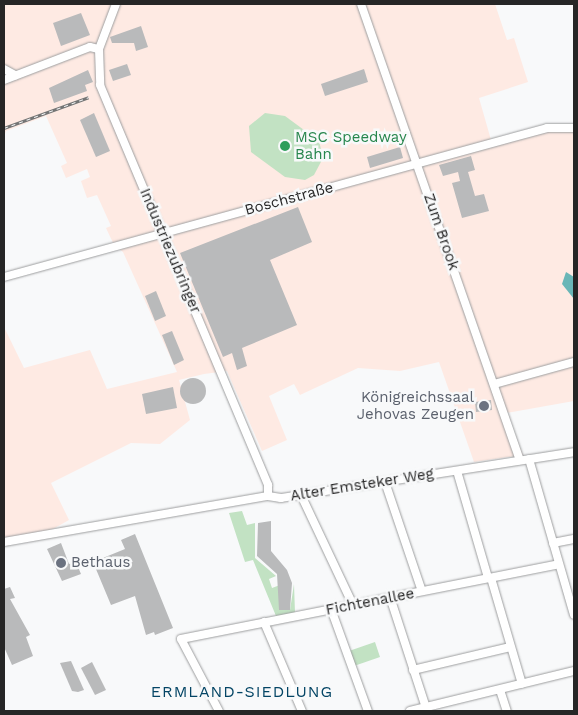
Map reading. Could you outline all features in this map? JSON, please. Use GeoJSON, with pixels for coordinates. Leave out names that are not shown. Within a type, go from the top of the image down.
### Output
{"type":"FeatureCollection","features":[{"type":"Feature","properties":{"kind":"street","name":"Industriezubringer"},"geometry":{"type":"LineString","coordinates":[[116,4],[99,48],[103,92],[268,486],[268,496]]}},
{"type":"Feature","properties":{"kind":"street","name":"Zum Brook"},"geometry":{"type":"LineString","coordinates":[[361,4],[520,460]]}},
{"type":"Feature","properties":{"kind":"street"},"geometry":{"type":"LineString","coordinates":[[4,80],[90,47],[99,48]]}},
{"type":"Feature","properties":{"kind":"street"},"geometry":{"type":"LineString","coordinates":[[4,69],[15,75]]}},
{"type":"Feature","properties":{"kind":"street","name":"Boschstraße"},"geometry":{"type":"LineString","coordinates":[[4,278],[547,128],[574,128]]}},
{"type":"Feature","properties":{"kind":"street"},"geometry":{"type":"LineString","coordinates":[[494,384],[574,362]]}},
{"type":"Feature","properties":{"kind":"street","name":"Alter Emsteker Weg"},"geometry":{"type":"LineString","coordinates":[[4,542],[268,496],[301,495],[574,452]]}},
{"type":"Feature","properties":{"kind":"street"},"geometry":{"type":"LineString","coordinates":[[529,459],[574,615]]}},
{"type":"Feature","properties":{"kind":"street"},"geometry":{"type":"LineString","coordinates":[[457,471],[522,684]]}},
{"type":"Feature","properties":{"kind":"street"},"geometry":{"type":"LineString","coordinates":[[385,482],[422,592]]}},
{"type":"Feature","properties":{"kind":"street"},"geometry":{"type":"LineString","coordinates":[[301,495],[353,605]]}},
{"type":"Feature","properties":{"kind":"street"},"geometry":{"type":"LineString","coordinates":[[553,543],[574,539]]}},
{"type":"Feature","properties":{"kind":"street","name":"Fichtenallee"},"geometry":{"type":"LineString","coordinates":[[219,711],[181,639],[559,564]]}},
{"type":"Feature","properties":{"kind":"street"},"geometry":{"type":"LineString","coordinates":[[390,597],[426,708]]}},
{"type":"Feature","properties":{"kind":"street"},"geometry":{"type":"LineString","coordinates":[[331,609],[368,711]]}},
{"type":"Feature","properties":{"kind":"street"},"geometry":{"type":"LineString","coordinates":[[264,622],[302,711]]}},
{"type":"Feature","properties":{"kind":"street"},"geometry":{"type":"LineString","coordinates":[[413,670],[510,647]]}},
{"type":"Feature","properties":{"kind":"street"},"geometry":{"type":"LineString","coordinates":[[410,711],[574,671]]}},
{"type":"Feature","properties":{"kind":"street"},"geometry":{"type":"LineString","coordinates":[[500,690],[506,711]]}},
{"type":"Feature","properties":{"kind":"shaded area"},"geometry":{"type":"Polygon","coordinates":[[[4,4],[495,4],[507,40],[514,38],[528,82],[479,98],[491,140],[551,125],[574,128],[574,401],[506,413],[523,455],[474,462],[439,362],[400,371],[358,368],[300,395],[294,384],[269,396],[287,440],[262,451],[227,371],[179,380],[190,420],[160,444],[131,443],[51,483],[69,520],[44,534],[4,538],[4,327],[24,368],[90,350],[107,389],[177,372],[123,252],[114,245],[106,228],[111,226],[97,195],[87,198],[81,181],[90,177],[87,169],[66,178],[61,166],[67,163],[46,116],[6,131],[4,137],[4,4]]]}},
{"type":"Feature","properties":{"kind":"green space","name":"MSC Speedway Bahn"},"geometry":{"type":"Polygon","coordinates":[[[265,113],[285,116],[319,141],[323,158],[314,175],[305,180],[285,177],[251,152],[249,126],[265,113]]]}},
{"type":"Feature","properties":{"kind":"green space"},"geometry":{"type":"Polygon","coordinates":[[[242,511],[247,525],[255,523],[255,558],[276,576],[269,579],[272,588],[280,585],[280,610],[290,610],[294,584],[295,613],[276,616],[253,560],[245,562],[229,513],[242,511]]]}},
{"type":"Feature","properties":{"kind":"green space"},"geometry":{"type":"Polygon","coordinates":[[[375,642],[380,657],[354,666],[349,651],[375,642]]]}},
{"type":"Feature","properties":{"kind":"water"},"geometry":{"type":"Polygon","coordinates":[[[566,272],[574,277],[574,299],[562,284],[566,272]]]}},
{"type":"Feature","properties":{"kind":"building"},"geometry":{"type":"Polygon","coordinates":[[[81,13],[90,35],[61,46],[53,23],[81,13]]]}},
{"type":"Feature","properties":{"kind":"building"},"geometry":{"type":"Polygon","coordinates":[[[141,26],[148,47],[136,51],[134,43],[112,43],[110,37],[141,26]]]}},
{"type":"Feature","properties":{"kind":"building"},"geometry":{"type":"Polygon","coordinates":[[[127,64],[131,75],[113,81],[109,70],[127,64]]]}},
{"type":"Feature","properties":{"kind":"building"},"geometry":{"type":"Polygon","coordinates":[[[364,69],[368,82],[325,96],[321,84],[364,69]]]}},
{"type":"Feature","properties":{"kind":"building"},"geometry":{"type":"Polygon","coordinates":[[[88,70],[93,82],[85,85],[87,91],[54,103],[49,88],[88,70]]]}},
{"type":"Feature","properties":{"kind":"building"},"geometry":{"type":"Polygon","coordinates":[[[94,113],[110,151],[96,157],[80,120],[94,113]]]}},
{"type":"Feature","properties":{"kind":"building"},"geometry":{"type":"Polygon","coordinates":[[[400,147],[403,158],[370,168],[367,157],[400,147]]]}},
{"type":"Feature","properties":{"kind":"building"},"geometry":{"type":"Polygon","coordinates":[[[471,156],[475,170],[468,172],[475,196],[484,194],[489,211],[462,218],[452,183],[460,181],[458,172],[443,176],[439,165],[471,156]]]}},
{"type":"Feature","properties":{"kind":"building"},"geometry":{"type":"Polygon","coordinates":[[[298,207],[312,242],[270,260],[297,325],[242,348],[247,366],[237,370],[232,353],[223,357],[180,253],[298,207]]]}},
{"type":"Feature","properties":{"kind":"building"},"geometry":{"type":"Polygon","coordinates":[[[156,291],[166,316],[155,321],[145,296],[156,291]]]}},
{"type":"Feature","properties":{"kind":"building"},"geometry":{"type":"Polygon","coordinates":[[[172,331],[184,360],[174,365],[162,335],[172,331]]]}},
{"type":"Feature","properties":{"kind":"building"},"geometry":{"type":"Polygon","coordinates":[[[193,378],[202,382],[206,391],[202,400],[193,404],[184,400],[180,391],[184,382],[193,378]]]}},
{"type":"Feature","properties":{"kind":"building"},"geometry":{"type":"Polygon","coordinates":[[[173,387],[177,408],[146,414],[142,394],[173,387]]]}},
{"type":"Feature","properties":{"kind":"building","name":"Königreichssaal Jehovas Zeugen"},"geometry":{"type":"Polygon","coordinates":[[[491,400],[492,410],[476,412],[475,402],[491,400]]]}},
{"type":"Feature","properties":{"kind":"building"},"geometry":{"type":"Polygon","coordinates":[[[271,521],[271,551],[287,570],[292,583],[290,610],[279,610],[277,574],[257,556],[258,523],[271,521]]]}},
{"type":"Feature","properties":{"kind":"building"},"geometry":{"type":"Polygon","coordinates":[[[135,534],[173,628],[155,635],[154,632],[146,635],[135,596],[111,605],[93,562],[125,549],[121,540],[135,534]]]}},
{"type":"Feature","properties":{"kind":"building","name":"Bethaus"},"geometry":{"type":"Polygon","coordinates":[[[61,543],[69,564],[76,562],[81,574],[62,581],[47,549],[61,543]]]}},
{"type":"Feature","properties":{"kind":"building"},"geometry":{"type":"Polygon","coordinates":[[[10,587],[15,598],[10,599],[30,635],[26,637],[33,656],[12,665],[4,647],[4,589],[10,587]]]}},
{"type":"Feature","properties":{"kind":"building"},"geometry":{"type":"Polygon","coordinates":[[[71,661],[84,690],[78,692],[72,691],[60,663],[71,661]]]}},
{"type":"Feature","properties":{"kind":"building"},"geometry":{"type":"Polygon","coordinates":[[[92,662],[106,690],[95,695],[81,668],[92,662]]]}},
{"type":"Feature","properties":{"kind":"railway"},"geometry":{"type":"LineString","coordinates":[[4,128],[89,97]]}},
{"type":"Feature","properties":{"kind":"place","name":"MSC Speedway Bahn"},"geometry":{"type":"Point","coordinates":[285,146]}},
{"type":"Feature","properties":{"kind":"place","name":"Königreichssaal Jehovas Zeugen"},"geometry":{"type":"Point","coordinates":[484,406]}},
{"type":"Feature","properties":{"kind":"place","name":"Bethaus"},"geometry":{"type":"Point","coordinates":[61,563]}},
{"type":"Feature","properties":{"kind":"district","name":"ERMLAND-SIEDLUNG"},"geometry":{"type":"Point","coordinates":[242,692]}}]}
